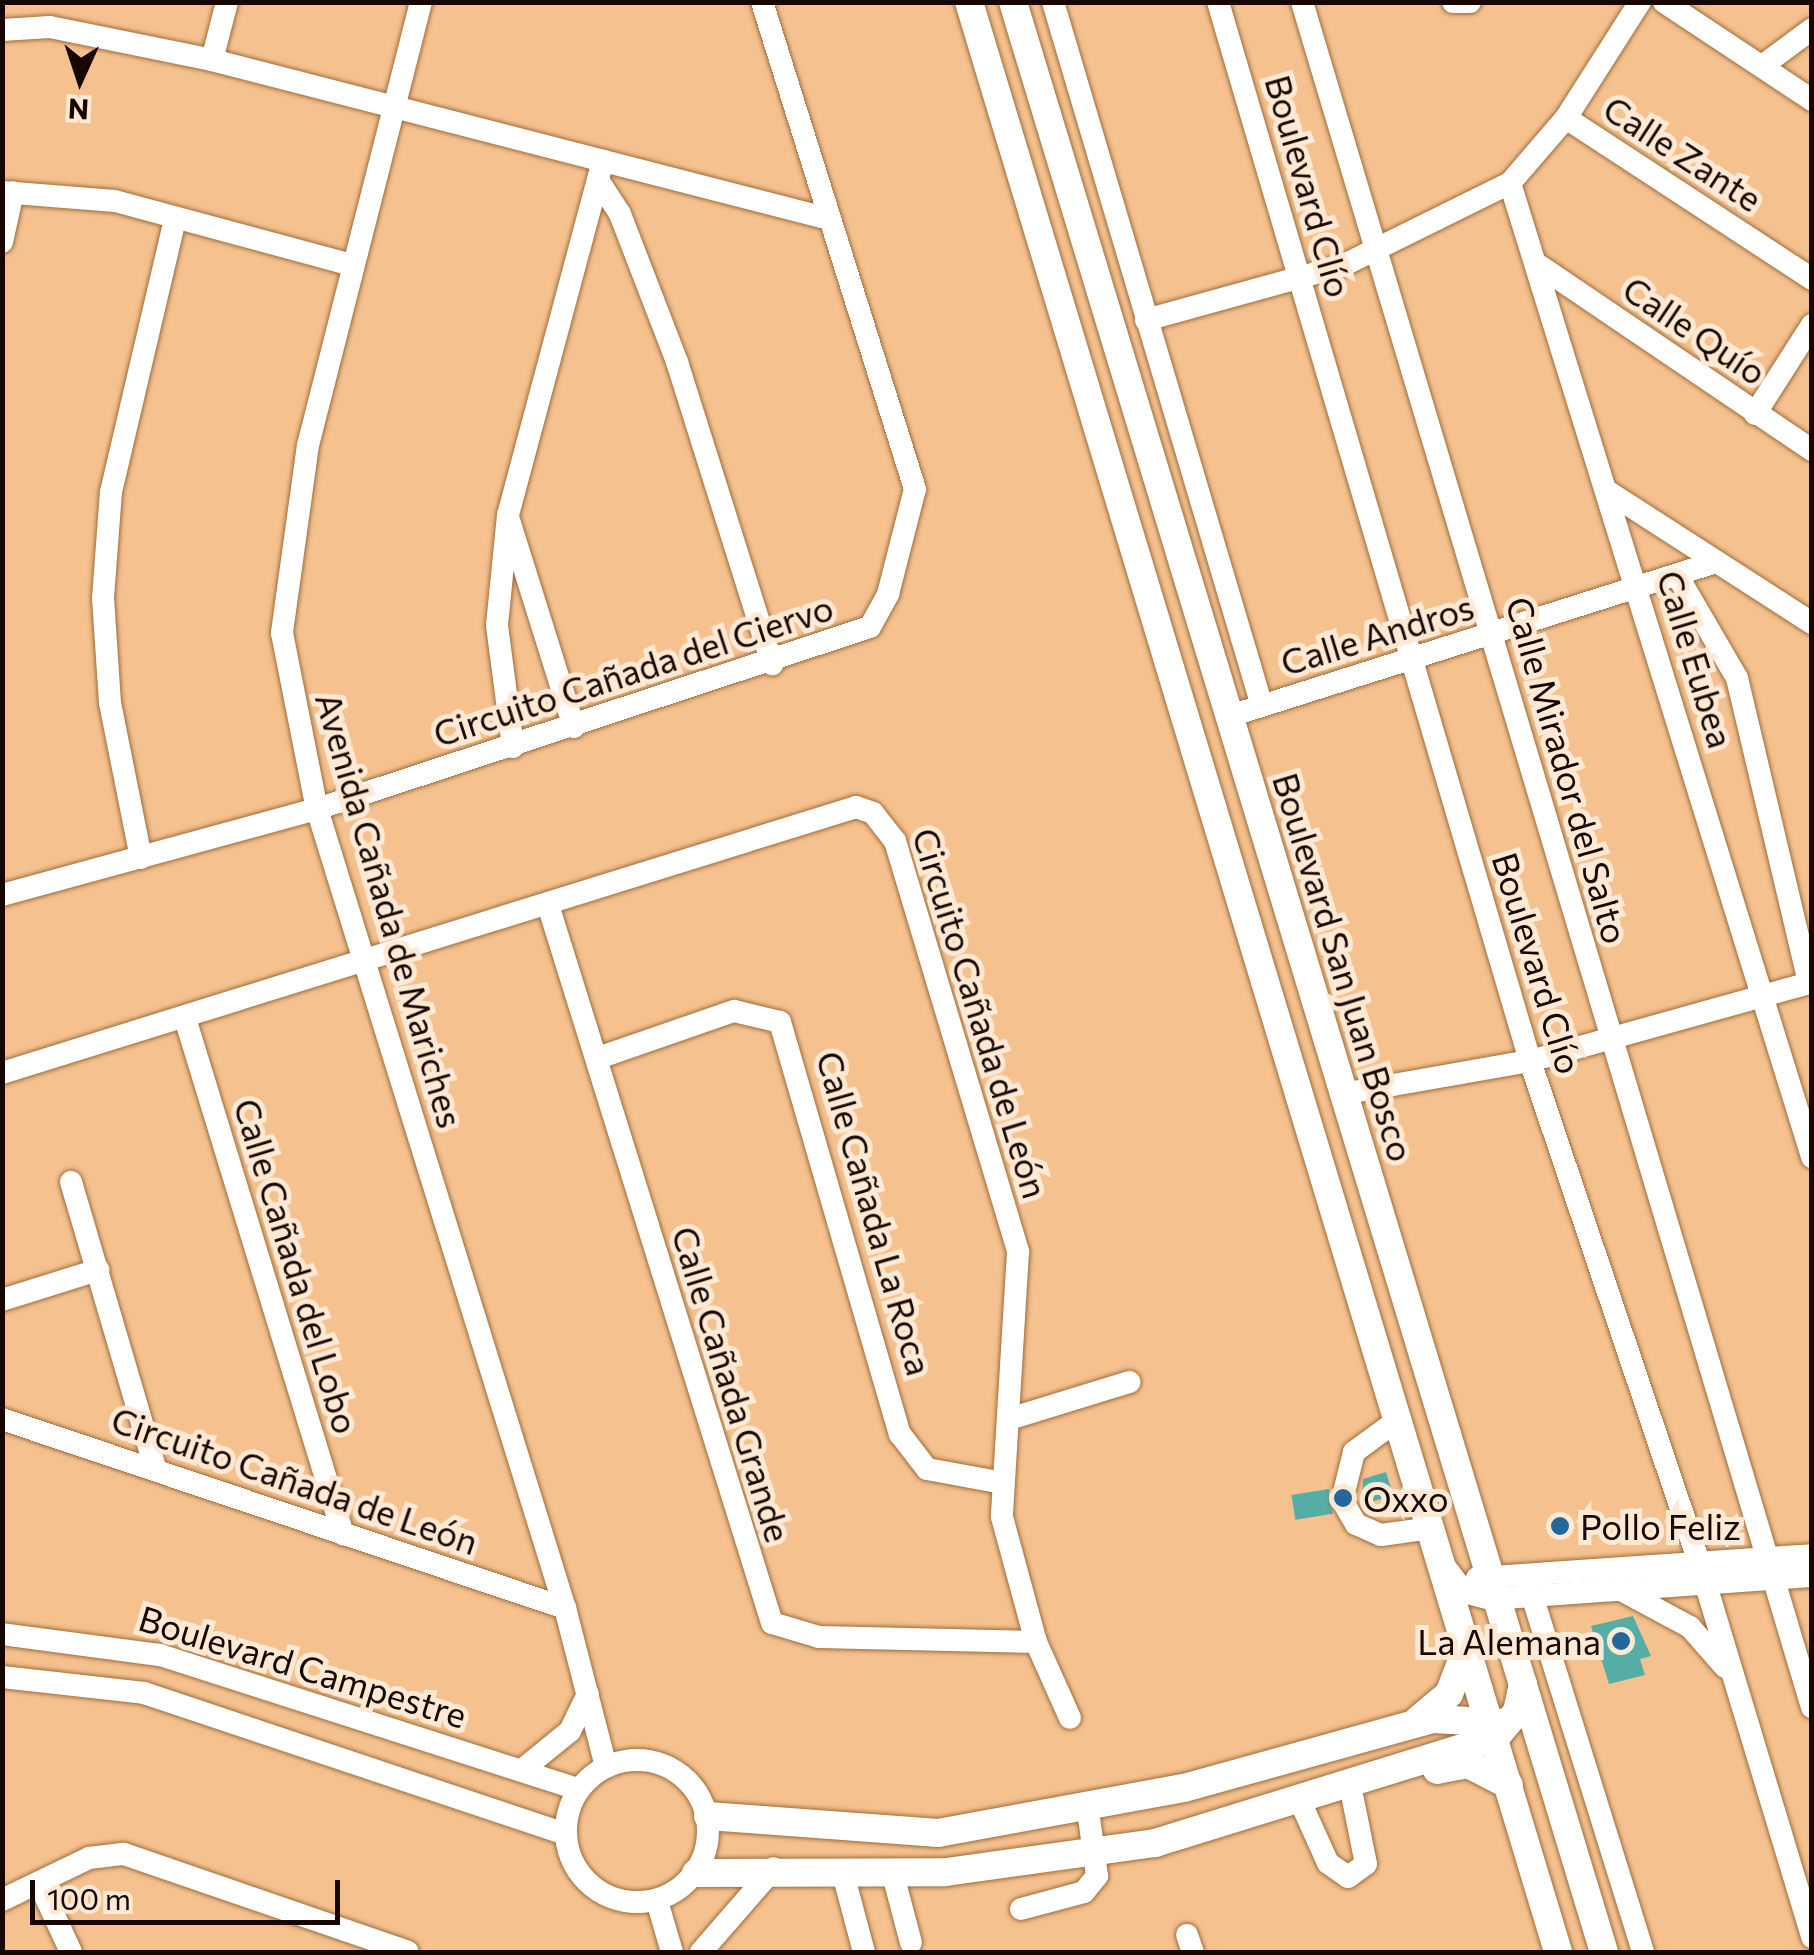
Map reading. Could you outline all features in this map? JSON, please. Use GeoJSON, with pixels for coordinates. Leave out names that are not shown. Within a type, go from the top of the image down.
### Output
{"type":"FeatureCollection","features":[{"type":"Feature","properties":{"kind":"main road"},"geometry":{"type":"LineString","coordinates":[[970,2],[1431,1528],[1461,1605],[1468,1647],[1498,1727],[1520,1824],[1558,1952]]}},
{"type":"Feature","properties":{"kind":"main road","name":"Boulevard San Juan Bosco"},"geometry":{"type":"LineString","coordinates":[[1013,2],[1604,1952]]}},
{"type":"Feature","properties":{"kind":"main road"},"geometry":{"type":"LineString","coordinates":[[1442,1561],[1467,1574],[1490,1577]]}},
{"type":"Feature","properties":{"kind":"main road"},"geometry":{"type":"LineString","coordinates":[[1408,1726],[1449,1694],[1468,1647]]}},
{"type":"Feature","properties":{"kind":"main road"},"geometry":{"type":"LineString","coordinates":[[696,1874],[774,1868],[892,1872],[1100,1854],[1354,1784],[1498,1727],[1524,1684]]}},
{"type":"Feature","properties":{"kind":"main road"},"geometry":{"type":"LineString","coordinates":[[708,1816],[938,1833],[1088,1810],[1408,1726],[1498,1727],[1543,1750]]}},
{"type":"Feature","properties":{"kind":"main road"},"geometry":{"type":"LineString","coordinates":[[1354,1784],[1468,1764],[1510,1786]]}},
{"type":"Feature","properties":{"kind":"main road"},"geometry":{"type":"LineString","coordinates":[[1520,1824],[1532,1798],[1562,1814]]}},
{"type":"Feature","properties":{"kind":"street"},"geometry":{"type":"LineString","coordinates":[[50,26],[57,2]]}},
{"type":"Feature","properties":{"kind":"street"},"geometry":{"type":"LineString","coordinates":[[212,60],[227,2]]}},
{"type":"Feature","properties":{"kind":"street","name":"Avenida Cañada de Mariches"},"geometry":{"type":"LineString","coordinates":[[421,2],[352,264],[291,535],[282,633],[317,809],[565,1608],[606,1767]]}},
{"type":"Feature","properties":{"kind":"street","name":"Circuito Cañada del Ciervo"},"geometry":{"type":"LineString","coordinates":[[2,895],[317,809],[772,664],[870,628],[912,520],[909,460],[762,2]]}},
{"type":"Feature","properties":{"kind":"street"},"geometry":{"type":"LineString","coordinates":[[1052,2],[1262,706]]}},
{"type":"Feature","properties":{"kind":"street","name":"Boulevard Clío"},"geometry":{"type":"LineString","coordinates":[[1218,2],[1530,1061],[1702,1572],[1812,1937]]}},
{"type":"Feature","properties":{"kind":"street","name":"Calle Mirador del Salto"},"geometry":{"type":"LineString","coordinates":[[1302,2],[1812,1707]]}},
{"type":"Feature","properties":{"kind":"street"},"geometry":{"type":"LineString","coordinates":[[1454,2],[1470,2]]}},
{"type":"Feature","properties":{"kind":"street"},"geometry":{"type":"LineString","coordinates":[[1146,320],[1301,279],[1379,250],[1510,183],[1566,118],[1640,2]]}},
{"type":"Feature","properties":{"kind":"street"},"geometry":{"type":"LineString","coordinates":[[1664,2],[1812,100]]}},
{"type":"Feature","properties":{"kind":"street"},"geometry":{"type":"LineString","coordinates":[[2,30],[50,26],[212,60],[396,107],[600,170],[829,219]]}},
{"type":"Feature","properties":{"kind":"street"},"geometry":{"type":"LineString","coordinates":[[1762,66],[1812,29]]}},
{"type":"Feature","properties":{"kind":"street","name":"Calle Zante"},"geometry":{"type":"LineString","coordinates":[[1566,118],[1812,280]]}},
{"type":"Feature","properties":{"kind":"street"},"geometry":{"type":"LineString","coordinates":[[512,747],[497,625],[508,515],[600,170]]}},
{"type":"Feature","properties":{"kind":"street"},"geometry":{"type":"LineString","coordinates":[[600,170],[677,362],[772,664]]}},
{"type":"Feature","properties":{"kind":"street","name":"Calle Eubea"},"geometry":{"type":"LineString","coordinates":[[1510,183],[1540,266],[1764,1001],[1804,1111],[1812,1158]]}},
{"type":"Feature","properties":{"kind":"street"},"geometry":{"type":"LineString","coordinates":[[2,242],[8,192],[96,198],[352,264]]}},
{"type":"Feature","properties":{"kind":"street"},"geometry":{"type":"LineString","coordinates":[[140,858],[110,703],[104,598],[112,492],[175,219]]}},
{"type":"Feature","properties":{"kind":"street","name":"Calle Quío"},"geometry":{"type":"LineString","coordinates":[[1540,266],[1812,450]]}},
{"type":"Feature","properties":{"kind":"street"},"geometry":{"type":"LineString","coordinates":[[1755,414],[1812,325]]}},
{"type":"Feature","properties":{"kind":"street"},"geometry":{"type":"LineString","coordinates":[[1608,490],[1812,624]]}},
{"type":"Feature","properties":{"kind":"street"},"geometry":{"type":"LineString","coordinates":[[508,515],[574,727]]}},
{"type":"Feature","properties":{"kind":"street","name":"Calle Andros"},"geometry":{"type":"LineString","coordinates":[[1230,716],[1716,562]]}},
{"type":"Feature","properties":{"kind":"street"},"geometry":{"type":"LineString","coordinates":[[1342,1094],[1530,1061],[1764,1001],[1810,983],[1737,678],[1677,575]]}},
{"type":"Feature","properties":{"kind":"street","name":"Circuito Cañada de León"},"geometry":{"type":"LineString","coordinates":[[2,1073],[549,908],[856,808],[884,820],[1018,1252],[1003,1482],[1009,1554],[1036,1642],[1070,1718]]}},
{"type":"Feature","properties":{"kind":"street","name":"Calle Cañada Grande"},"geometry":{"type":"LineString","coordinates":[[549,908],[772,1623],[820,1637],[1036,1642]]}},
{"type":"Feature","properties":{"kind":"street","name":"Calle Cañada La Roca"},"geometry":{"type":"LineString","coordinates":[[598,1058],[734,1011],[780,1022],[905,1444],[927,1469],[1003,1482]]}},
{"type":"Feature","properties":{"kind":"street","name":"Calle Cañada del Lobo"},"geometry":{"type":"LineString","coordinates":[[185,1018],[342,1534]]}},
{"type":"Feature","properties":{"kind":"street"},"geometry":{"type":"LineString","coordinates":[[71,1182],[156,1470]]}},
{"type":"Feature","properties":{"kind":"street"},"geometry":{"type":"LineString","coordinates":[[2,1300],[98,1270]]}},
{"type":"Feature","properties":{"kind":"street"},"geometry":{"type":"LineString","coordinates":[[1009,1419],[1129,1382]]}},
{"type":"Feature","properties":{"kind":"street","name":"Circuito Cañada de León"},"geometry":{"type":"LineString","coordinates":[[2,1419],[565,1608]]}},
{"type":"Feature","properties":{"kind":"street"},"geometry":{"type":"LineString","coordinates":[[1399,1419],[1354,1452],[1342,1500],[1356,1524],[1381,1534],[1431,1528]]}},
{"type":"Feature","properties":{"kind":"street"},"geometry":{"type":"LineString","coordinates":[[1772,1568],[1812,1555]]}},
{"type":"Feature","properties":{"kind":"street"},"geometry":{"type":"LineString","coordinates":[[1461,1605],[1490,1577],[1772,1568],[1812,1576]]}},
{"type":"Feature","properties":{"kind":"street"},"geometry":{"type":"LineString","coordinates":[[1490,1577],[1531,1592],[1612,1588],[1702,1572]]}},
{"type":"Feature","properties":{"kind":"street"},"geometry":{"type":"LineString","coordinates":[[1612,1588],[1681,1620],[1734,1678]]}},
{"type":"Feature","properties":{"kind":"street"},"geometry":{"type":"LineString","coordinates":[[1531,1592],[1642,1952]]}},
{"type":"Feature","properties":{"kind":"street"},"geometry":{"type":"LineString","coordinates":[[1794,1649],[1812,1624]]}},
{"type":"Feature","properties":{"kind":"street","name":"Boulevard Campestre"},"geometry":{"type":"LineString","coordinates":[[2,1634],[160,1655],[578,1789]]}},
{"type":"Feature","properties":{"kind":"street","name":"Boulevard Campestre"},"geometry":{"type":"LineString","coordinates":[[2,1677],[144,1693],[565,1834]]}},
{"type":"Feature","properties":{"kind":"street"},"geometry":{"type":"LineString","coordinates":[[522,1770],[570,1731],[588,1694]]}},
{"type":"Feature","properties":{"kind":"street"},"geometry":{"type":"LineString","coordinates":[[668,1766],[708,1816],[696,1874],[657,1900],[606,1896],[585,1881],[565,1834],[578,1789],[606,1767],[668,1766]]}},
{"type":"Feature","properties":{"kind":"street"},"geometry":{"type":"LineString","coordinates":[[1300,1801],[1328,1863],[1348,1877],[1366,1864],[1354,1784]]}},
{"type":"Feature","properties":{"kind":"street"},"geometry":{"type":"LineString","coordinates":[[1021,1909],[1084,1892],[1100,1854],[1088,1810]]}},
{"type":"Feature","properties":{"kind":"street"},"geometry":{"type":"LineString","coordinates":[[2,1900],[90,1858],[124,1854],[377,1948],[408,1952]]}},
{"type":"Feature","properties":{"kind":"street"},"geometry":{"type":"LineString","coordinates":[[700,1952],[774,1868]]}},
{"type":"Feature","properties":{"kind":"street"},"geometry":{"type":"LineString","coordinates":[[842,1870],[864,1952]]}},
{"type":"Feature","properties":{"kind":"street"},"geometry":{"type":"LineString","coordinates":[[892,1872],[911,1943]]}},
{"type":"Feature","properties":{"kind":"street"},"geometry":{"type":"LineString","coordinates":[[39,1883],[71,1952]]}},
{"type":"Feature","properties":{"kind":"street"},"geometry":{"type":"LineString","coordinates":[[657,1900],[672,1952]]}},
{"type":"Feature","properties":{"kind":"building"},"geometry":{"type":"Polygon","coordinates":[[[1386,1472],[1393,1495],[1362,1505],[1363,1479],[1386,1472]]]}},
{"type":"Feature","properties":{"kind":"building"},"geometry":{"type":"Polygon","coordinates":[[[1329,1489],[1333,1514],[1295,1520],[1291,1495],[1329,1489]]]}},
{"type":"Feature","properties":{"kind":"building","name":"La Alemana"},"geometry":{"type":"Polygon","coordinates":[[[1633,1616],[1651,1656],[1640,1659],[1645,1675],[1609,1684],[1591,1626],[1633,1616]]]}},
{"type":"Feature","properties":{"kind":"place","name":"Oxxo"},"geometry":{"type":"Point","coordinates":[1343,1498]}},
{"type":"Feature","properties":{"kind":"place","name":"Pollo Feliz"},"geometry":{"type":"Point","coordinates":[1560,1526]}},
{"type":"Feature","properties":{"kind":"place","name":"La Alemana"},"geometry":{"type":"Point","coordinates":[1621,1641]}}]}
